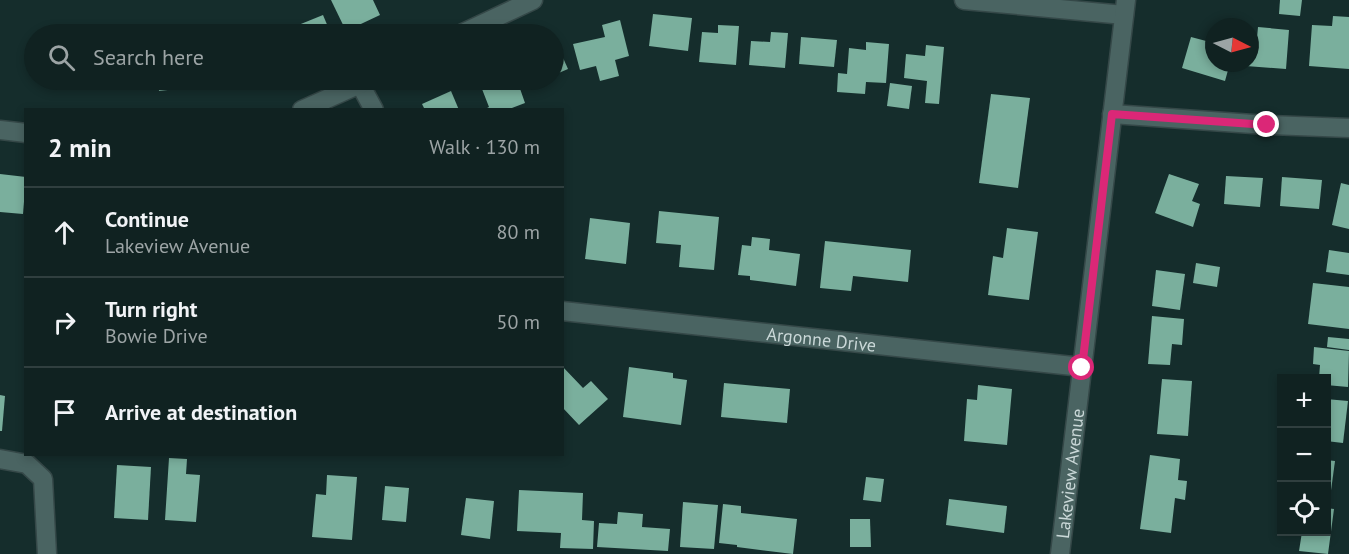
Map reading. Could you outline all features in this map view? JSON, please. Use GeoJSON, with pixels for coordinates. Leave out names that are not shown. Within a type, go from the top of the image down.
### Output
{"type":"FeatureCollection","features":[{"type":"Feature","properties":{"kind":"street"},"geometry":{"type":"LineString","coordinates":[[482,24],[532,0]]}},
{"type":"Feature","properties":{"kind":"street"},"geometry":{"type":"LineString","coordinates":[[964,0],[1125,7]]}},
{"type":"Feature","properties":{"kind":"street","name":"Lakeview Avenue"},"geometry":{"type":"LineString","coordinates":[[1060,554],[1125,7]]}},
{"type":"Feature","properties":{"kind":"street"},"geometry":{"type":"LineString","coordinates":[[306,108],[346,90]]}},
{"type":"Feature","properties":{"kind":"street"},"geometry":{"type":"LineString","coordinates":[[367,90],[373,108]]}},
{"type":"Feature","properties":{"kind":"street"},"geometry":{"type":"LineString","coordinates":[[1112,114],[1267,125],[1349,128]]}},
{"type":"Feature","properties":{"kind":"street"},"geometry":{"type":"LineString","coordinates":[[0,130],[24,133]]}},
{"type":"Feature","properties":{"kind":"street","name":"Argonne Drive"},"geometry":{"type":"LineString","coordinates":[[564,311],[1082,368]]}},
{"type":"Feature","properties":{"kind":"street"},"geometry":{"type":"LineString","coordinates":[[0,459],[27,464],[43,479],[47,554]]}},
{"type":"Feature","properties":{"kind":"building"},"geometry":{"type":"Polygon","coordinates":[[[331,0],[373,0],[380,15],[361,24],[343,24],[331,0]]]}},
{"type":"Feature","properties":{"kind":"building"},"geometry":{"type":"Polygon","coordinates":[[[1280,0],[1302,0],[1300,16],[1279,14],[1280,0]]]}},
{"type":"Feature","properties":{"kind":"building"},"geometry":{"type":"Polygon","coordinates":[[[653,14],[692,18],[688,51],[649,46],[653,14]]]}},
{"type":"Feature","properties":{"kind":"building"},"geometry":{"type":"Polygon","coordinates":[[[323,15],[327,24],[301,24],[323,15]]]}},
{"type":"Feature","properties":{"kind":"building"},"geometry":{"type":"Polygon","coordinates":[[[1333,16],[1349,17],[1349,69],[1309,66],[1312,25],[1332,26],[1333,16]]]}},
{"type":"Feature","properties":{"kind":"building"},"geometry":{"type":"Polygon","coordinates":[[[620,20],[629,56],[615,60],[619,76],[600,81],[596,66],[580,70],[573,44],[605,37],[602,25],[620,20]]]}},
{"type":"Feature","properties":{"kind":"building"},"geometry":{"type":"Polygon","coordinates":[[[718,25],[739,26],[736,65],[699,62],[702,32],[718,33],[718,25]]]}},
{"type":"Feature","properties":{"kind":"building"},"geometry":{"type":"Polygon","coordinates":[[[1259,27],[1289,30],[1286,69],[1259,67],[1259,27]]]}},
{"type":"Feature","properties":{"kind":"building"},"geometry":{"type":"Polygon","coordinates":[[[771,32],[788,33],[785,68],[749,65],[751,41],[770,42],[771,32]]]}},
{"type":"Feature","properties":{"kind":"building"},"geometry":{"type":"Polygon","coordinates":[[[801,37],[837,40],[834,67],[799,64],[801,37]]]}},
{"type":"Feature","properties":{"kind":"building"},"geometry":{"type":"Polygon","coordinates":[[[1191,37],[1205,41],[1205,72],[1228,72],[1225,81],[1182,68],[1191,37]]]}},
{"type":"Feature","properties":{"kind":"building"},"geometry":{"type":"Polygon","coordinates":[[[866,42],[889,44],[886,83],[866,82],[865,94],[837,92],[838,73],[847,74],[849,48],[866,50],[866,42]]]}},
{"type":"Feature","properties":{"kind":"building"},"geometry":{"type":"Polygon","coordinates":[[[926,45],[944,47],[939,104],[925,103],[927,81],[904,78],[906,54],[925,56],[926,45]]]}},
{"type":"Feature","properties":{"kind":"building"},"geometry":{"type":"Polygon","coordinates":[[[890,83],[912,86],[909,109],[887,106],[890,83]]]}},
{"type":"Feature","properties":{"kind":"building"},"geometry":{"type":"Polygon","coordinates":[[[482,90],[520,90],[525,103],[512,108],[487,108],[489,107],[482,90]]]}},
{"type":"Feature","properties":{"kind":"building"},"geometry":{"type":"Polygon","coordinates":[[[451,91],[458,108],[424,108],[422,104],[451,91]]]}},
{"type":"Feature","properties":{"kind":"building"},"geometry":{"type":"Polygon","coordinates":[[[991,94],[1030,98],[1018,188],[979,183],[991,94]]]}},
{"type":"Feature","properties":{"kind":"building"},"geometry":{"type":"Polygon","coordinates":[[[0,174],[24,177],[23,214],[0,212],[0,174]]]}},
{"type":"Feature","properties":{"kind":"building"},"geometry":{"type":"Polygon","coordinates":[[[1169,174],[1199,184],[1192,201],[1200,204],[1193,227],[1155,213],[1169,174]]]}},
{"type":"Feature","properties":{"kind":"building"},"geometry":{"type":"Polygon","coordinates":[[[1226,176],[1263,178],[1260,207],[1224,204],[1226,176]]]}},
{"type":"Feature","properties":{"kind":"building"},"geometry":{"type":"Polygon","coordinates":[[[1282,177],[1322,180],[1319,209],[1280,206],[1282,177]]]}},
{"type":"Feature","properties":{"kind":"building"},"geometry":{"type":"Polygon","coordinates":[[[1341,183],[1349,185],[1349,229],[1332,225],[1341,183]]]}},
{"type":"Feature","properties":{"kind":"building"},"geometry":{"type":"Polygon","coordinates":[[[659,211],[719,217],[714,270],[679,267],[681,245],[656,243],[659,211]]]}},
{"type":"Feature","properties":{"kind":"building"},"geometry":{"type":"Polygon","coordinates":[[[590,218],[630,223],[626,264],[585,259],[590,218]]]}},
{"type":"Feature","properties":{"kind":"building"},"geometry":{"type":"Polygon","coordinates":[[[1007,228],[1038,232],[1029,300],[988,295],[993,256],[1003,258],[1007,228]]]}},
{"type":"Feature","properties":{"kind":"building"},"geometry":{"type":"Polygon","coordinates":[[[752,237],[770,239],[769,250],[800,254],[796,286],[750,280],[750,276],[738,275],[742,245],[751,246],[752,237]]]}},
{"type":"Feature","properties":{"kind":"building"},"geometry":{"type":"Polygon","coordinates":[[[825,241],[911,250],[908,282],[853,276],[851,291],[820,288],[825,241]]]}},
{"type":"Feature","properties":{"kind":"building"},"geometry":{"type":"Polygon","coordinates":[[[1329,250],[1349,253],[1349,275],[1326,272],[1329,250]]]}},
{"type":"Feature","properties":{"kind":"building"},"geometry":{"type":"Polygon","coordinates":[[[1196,263],[1220,267],[1217,287],[1193,283],[1196,263]]]}},
{"type":"Feature","properties":{"kind":"building"},"geometry":{"type":"Polygon","coordinates":[[[1156,270],[1185,274],[1180,310],[1152,306],[1156,270]]]}},
{"type":"Feature","properties":{"kind":"building"},"geometry":{"type":"Polygon","coordinates":[[[1313,283],[1349,287],[1349,329],[1308,324],[1313,283]]]}},
{"type":"Feature","properties":{"kind":"building"},"geometry":{"type":"Polygon","coordinates":[[[1152,316],[1184,319],[1182,345],[1172,344],[1170,365],[1148,364],[1152,316]]]}},
{"type":"Feature","properties":{"kind":"building"},"geometry":{"type":"Polygon","coordinates":[[[1328,337],[1349,339],[1349,350],[1327,347],[1328,337]]]}},
{"type":"Feature","properties":{"kind":"building"},"geometry":{"type":"Polygon","coordinates":[[[1314,347],[1349,351],[1348,387],[1331,385],[1331,374],[1319,374],[1320,365],[1313,364],[1314,347]]]}},
{"type":"Feature","properties":{"kind":"building"},"geometry":{"type":"Polygon","coordinates":[[[629,367],[673,373],[673,378],[687,380],[681,425],[623,417],[629,367]]]}},
{"type":"Feature","properties":{"kind":"building"},"geometry":{"type":"Polygon","coordinates":[[[564,368],[583,388],[591,381],[608,399],[579,425],[564,409],[564,368]]]}},
{"type":"Feature","properties":{"kind":"building"},"geometry":{"type":"Polygon","coordinates":[[[1162,379],[1192,381],[1188,436],[1157,434],[1162,379]]]}},
{"type":"Feature","properties":{"kind":"building"},"geometry":{"type":"Polygon","coordinates":[[[724,383],[790,389],[787,423],[721,417],[724,383]]]}},
{"type":"Feature","properties":{"kind":"building"},"geometry":{"type":"Polygon","coordinates":[[[978,385],[1012,389],[1007,445],[964,441],[967,399],[977,400],[978,385]]]}},
{"type":"Feature","properties":{"kind":"building"},"geometry":{"type":"Polygon","coordinates":[[[0,395],[5,396],[2,431],[0,431],[0,395]]]}},
{"type":"Feature","properties":{"kind":"building"},"geometry":{"type":"Polygon","coordinates":[[[1331,399],[1348,401],[1343,443],[1331,442],[1331,399]]]}},
{"type":"Feature","properties":{"kind":"building"},"geometry":{"type":"Polygon","coordinates":[[[1150,455],[1180,459],[1178,480],[1187,481],[1185,500],[1175,498],[1171,533],[1140,529],[1150,455]]]}},
{"type":"Feature","properties":{"kind":"building"},"geometry":{"type":"Polygon","coordinates":[[[169,458],[187,459],[186,474],[200,475],[196,522],[165,520],[169,458]]]}},
{"type":"Feature","properties":{"kind":"building"},"geometry":{"type":"Polygon","coordinates":[[[1331,461],[1335,461],[1331,491],[1331,461]]]}},
{"type":"Feature","properties":{"kind":"building"},"geometry":{"type":"Polygon","coordinates":[[[117,465],[151,467],[148,520],[114,518],[117,465]]]}},
{"type":"Feature","properties":{"kind":"building"},"geometry":{"type":"Polygon","coordinates":[[[327,475],[357,477],[352,540],[312,537],[316,494],[326,495],[327,475]]]}},
{"type":"Feature","properties":{"kind":"building"},"geometry":{"type":"Polygon","coordinates":[[[866,477],[884,479],[881,502],[863,500],[866,477]]]}},
{"type":"Feature","properties":{"kind":"building"},"geometry":{"type":"Polygon","coordinates":[[[385,486],[409,488],[406,522],[382,520],[385,486]]]}},
{"type":"Feature","properties":{"kind":"building"},"geometry":{"type":"Polygon","coordinates":[[[519,490],[583,493],[582,520],[594,521],[593,549],[560,548],[561,533],[517,531],[519,490]]]}},
{"type":"Feature","properties":{"kind":"building"},"geometry":{"type":"Polygon","coordinates":[[[466,498],[494,501],[490,539],[461,535],[466,498]]]}},
{"type":"Feature","properties":{"kind":"building"},"geometry":{"type":"Polygon","coordinates":[[[949,499],[1007,506],[1004,533],[946,525],[949,499]]]}},
{"type":"Feature","properties":{"kind":"building"},"geometry":{"type":"Polygon","coordinates":[[[683,502],[718,505],[714,549],[680,547],[683,502]]]}},
{"type":"Feature","properties":{"kind":"building"},"geometry":{"type":"Polygon","coordinates":[[[723,504],[741,506],[741,513],[797,519],[793,554],[719,543],[723,504]]]}},
{"type":"Feature","properties":{"kind":"building"},"geometry":{"type":"Polygon","coordinates":[[[1331,509],[1334,509],[1331,532],[1331,509]]]}},
{"type":"Feature","properties":{"kind":"building"},"geometry":{"type":"Polygon","coordinates":[[[618,512],[643,514],[642,527],[670,529],[668,551],[597,547],[599,523],[617,524],[618,512]]]}},
{"type":"Feature","properties":{"kind":"building"},"geometry":{"type":"Polygon","coordinates":[[[850,519],[870,519],[871,547],[850,547],[850,519]]]}},
{"type":"Feature","properties":{"kind":"building"},"geometry":{"type":"Polygon","coordinates":[[[1301,536],[1330,536],[1328,554],[1299,551],[1301,536]]]}},
{"type":"Feature","properties":{"kind":"route"},"geometry":{"type":"LineString","coordinates":[[1082,368],[1112,114],[1267,125]]}}]}
